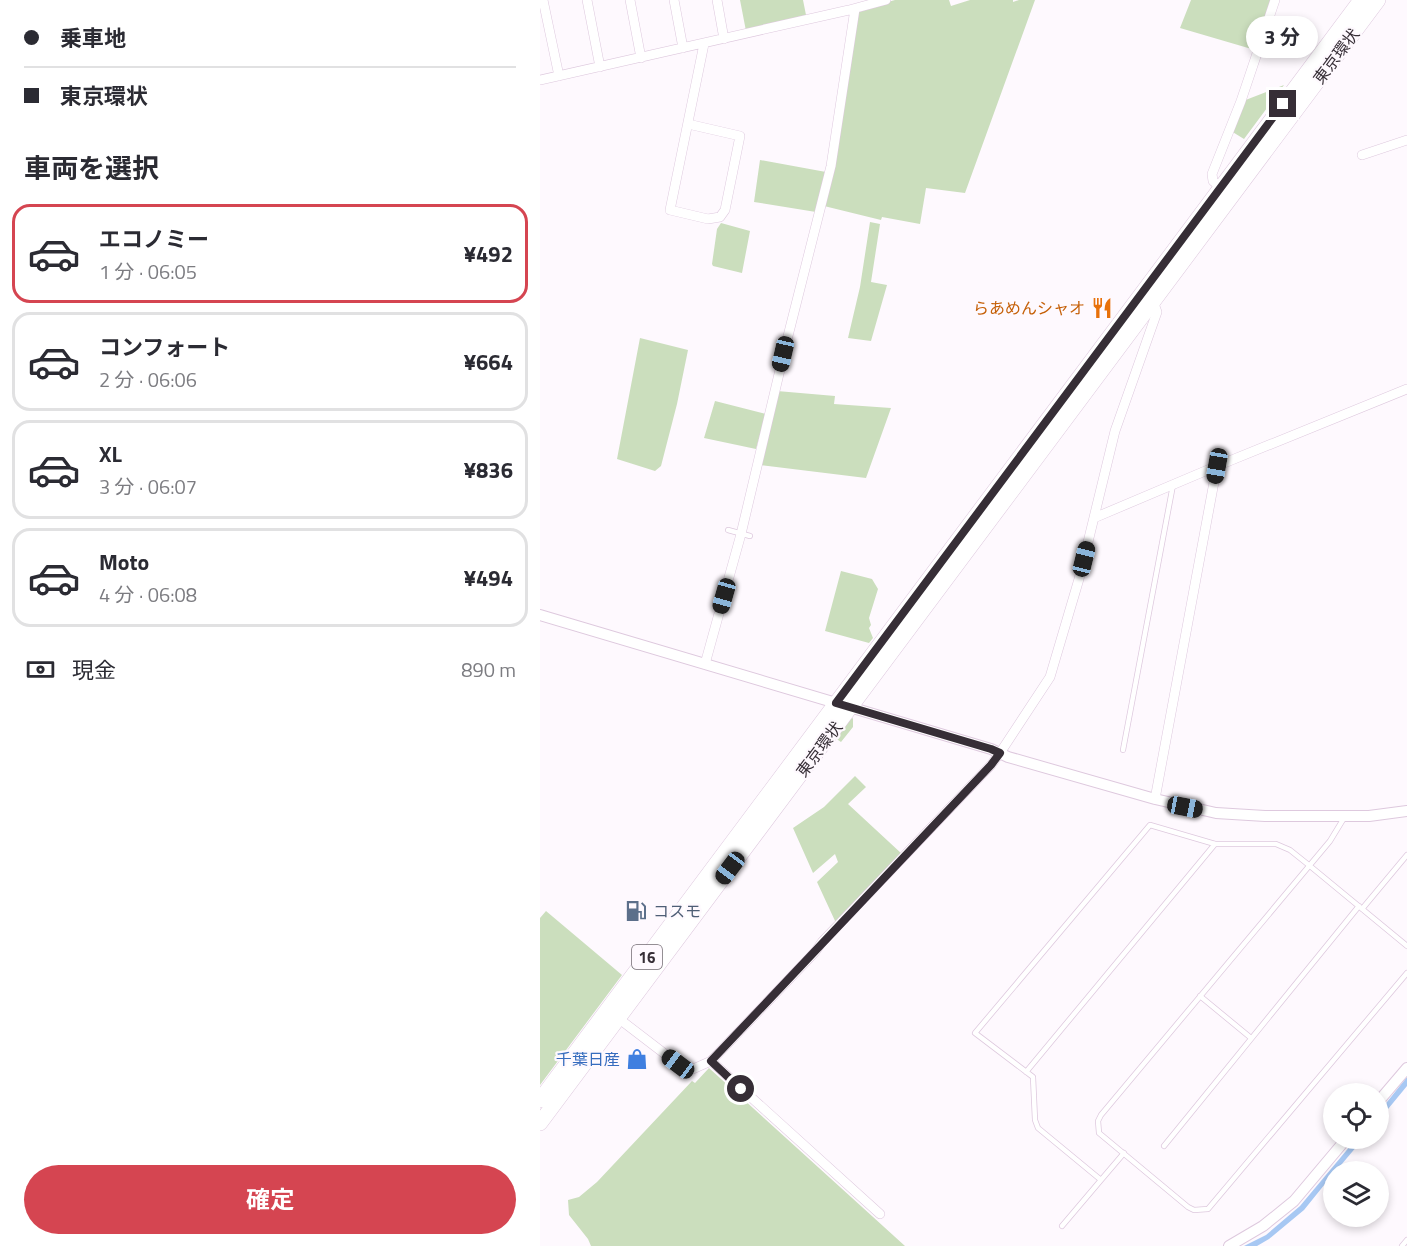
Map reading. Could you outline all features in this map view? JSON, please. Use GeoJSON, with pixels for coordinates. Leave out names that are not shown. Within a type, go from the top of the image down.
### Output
{"type":"FeatureCollection","features":[{"type":"Feature","properties":{"kind":"highway","name":"東京環状"},"geometry":{"type":"LineString","coordinates":[[540,1100],[1153,301],[1226,192],[1361,0]]}},
{"type":"Feature","properties":{"kind":"highway","name":"東京環状"},"geometry":{"type":"LineString","coordinates":[[540,1123],[843,705],[1226,192],[1378,0]]}},
{"type":"Feature","properties":{"kind":"street"},"geometry":{"type":"LineString","coordinates":[[543,0],[559,76]]}},
{"type":"Feature","properties":{"kind":"street"},"geometry":{"type":"LineString","coordinates":[[587,0],[600,67]]}},
{"type":"Feature","properties":{"kind":"street"},"geometry":{"type":"LineString","coordinates":[[630,0],[641,58]]}},
{"type":"Feature","properties":{"kind":"street"},"geometry":{"type":"LineString","coordinates":[[674,0],[683,48]]}},
{"type":"Feature","properties":{"kind":"street"},"geometry":{"type":"LineString","coordinates":[[717,0],[724,39]]}},
{"type":"Feature","properties":{"kind":"street"},"geometry":{"type":"LineString","coordinates":[[540,80],[704,44],[886,0]]}},
{"type":"Feature","properties":{"kind":"street"},"geometry":{"type":"LineString","coordinates":[[1226,192],[1213,180],[1212,174],[1241,101],[1275,0]]}},
{"type":"Feature","properties":{"kind":"street"},"geometry":{"type":"LineString","coordinates":[[705,664],[746,535],[788,336],[831,166],[855,9]]}},
{"type":"Feature","properties":{"kind":"street"},"geometry":{"type":"LineString","coordinates":[[688,124],[740,135],[725,210],[720,217],[708,219],[670,210],[704,44]]}},
{"type":"Feature","properties":{"kind":"street"},"geometry":{"type":"LineString","coordinates":[[1362,155],[1407,140]]}},
{"type":"Feature","properties":{"kind":"street"},"geometry":{"type":"LineString","coordinates":[[618,1018],[678,1064],[693,1069],[711,1061],[936,824],[1000,753],[1050,677],[1079,579],[1115,431],[1157,312],[1153,301]]}},
{"type":"Feature","properties":{"kind":"street"},"geometry":{"type":"LineString","coordinates":[[1094,518],[1407,389]]}},
{"type":"Feature","properties":{"kind":"street"},"geometry":{"type":"LineString","coordinates":[[1155,799],[1217,466]]}},
{"type":"Feature","properties":{"kind":"street"},"geometry":{"type":"LineString","coordinates":[[540,615],[991,749],[1008,757],[1155,799],[1216,813],[1265,816],[1369,816],[1407,811]]}},
{"type":"Feature","properties":{"kind":"street"},"geometry":{"type":"LineString","coordinates":[[711,1061],[880,1214]]}},
{"type":"Feature","properties":{"kind":"street"},"geometry":{"type":"LineString","coordinates":[[1389,1089],[1407,1068]]}},
{"type":"Feature","properties":{"kind":"street"},"geometry":{"type":"LineString","coordinates":[[1229,1246],[1263,1226],[1294,1201],[1338,1149]]}},
{"type":"Feature","properties":{"kind":"lane"},"geometry":{"type":"LineString","coordinates":[[1124,750],[1173,485]]}},
{"type":"Feature","properties":{"kind":"lane"},"geometry":{"type":"LineString","coordinates":[[728,530],[746,535]]}},
{"type":"Feature","properties":{"kind":"lane"},"geometry":{"type":"LineString","coordinates":[[1345,816],[1330,841],[1310,866],[1101,1115],[1098,1121],[1099,1133],[1188,1207],[1194,1210],[1208,1209],[1407,973]]}},
{"type":"Feature","properties":{"kind":"lane"},"geometry":{"type":"LineString","coordinates":[[1101,1180],[1038,1128],[1035,1120],[1033,1077],[975,1033],[1150,825],[1215,844],[1283,846],[1407,946]]}},
{"type":"Feature","properties":{"kind":"lane"},"geometry":{"type":"LineString","coordinates":[[1026,1072],[1215,844]]}},
{"type":"Feature","properties":{"kind":"lane"},"geometry":{"type":"LineString","coordinates":[[1164,1146],[1251,1038],[1407,855]]}},
{"type":"Feature","properties":{"kind":"lane"},"geometry":{"type":"LineString","coordinates":[[1200,996],[1251,1038]]}},
{"type":"Feature","properties":{"kind":"lane"},"geometry":{"type":"LineString","coordinates":[[1062,1226],[1124,1153]]}},
{"type":"Feature","properties":{"kind":"lane"},"geometry":{"type":"LineString","coordinates":[[1402,1246],[1407,1240]]}},
{"type":"Feature","properties":{"kind":"green space"},"geometry":{"type":"Polygon","coordinates":[[[740,0],[803,0],[806,15],[746,31],[740,0]]]}},
{"type":"Feature","properties":{"kind":"green space"},"geometry":{"type":"Polygon","coordinates":[[[895,0],[949,0],[951,6],[970,0],[1013,0],[1013,2],[1035,0],[965,193],[926,188],[920,224],[882,217],[881,220],[824,206],[859,12],[862,9],[895,0]]]}},
{"type":"Feature","properties":{"kind":"green space"},"geometry":{"type":"Polygon","coordinates":[[[1191,0],[1273,0],[1255,50],[1180,28],[1191,0]]]}},
{"type":"Feature","properties":{"kind":"green space"},"geometry":{"type":"Polygon","coordinates":[[[1284,85],[1244,139],[1231,131],[1243,101],[1284,85]]]}},
{"type":"Feature","properties":{"kind":"green space"},"geometry":{"type":"Polygon","coordinates":[[[760,160],[826,172],[816,212],[754,202],[760,160]]]}},
{"type":"Feature","properties":{"kind":"green space"},"geometry":{"type":"Polygon","coordinates":[[[870,222],[880,224],[871,282],[887,285],[871,341],[848,338],[860,287],[870,222]]]}},
{"type":"Feature","properties":{"kind":"green space"},"geometry":{"type":"Polygon","coordinates":[[[721,223],[750,231],[742,273],[712,264],[717,229],[721,223]]]}},
{"type":"Feature","properties":{"kind":"green space"},"geometry":{"type":"Polygon","coordinates":[[[640,338],[688,350],[661,466],[655,471],[617,459],[640,338]]]}},
{"type":"Feature","properties":{"kind":"green space"},"geometry":{"type":"Polygon","coordinates":[[[777,391],[835,396],[834,404],[891,408],[866,478],[760,465],[777,391]]]}},
{"type":"Feature","properties":{"kind":"green space"},"geometry":{"type":"Polygon","coordinates":[[[715,401],[766,414],[756,449],[704,438],[715,401]]]}},
{"type":"Feature","properties":{"kind":"green space"},"geometry":{"type":"Polygon","coordinates":[[[841,571],[872,579],[878,589],[869,618],[871,625],[869,628],[873,638],[869,643],[825,631],[841,571]]]}},
{"type":"Feature","properties":{"kind":"green space"},"geometry":{"type":"Polygon","coordinates":[[[853,718],[853,727],[841,742],[835,738],[849,720],[853,718]]]}},
{"type":"Feature","properties":{"kind":"green space"},"geometry":{"type":"Polygon","coordinates":[[[855,776],[866,787],[848,804],[902,854],[836,923],[817,882],[838,862],[835,854],[813,873],[793,828],[824,807],[855,776]]]}},
{"type":"Feature","properties":{"kind":"green space"},"geometry":{"type":"Polygon","coordinates":[[[546,911],[622,975],[540,1085],[540,918],[546,911]]]}},
{"type":"Feature","properties":{"kind":"green space"},"geometry":{"type":"Polygon","coordinates":[[[709,1068],[905,1246],[591,1246],[569,1215],[568,1200],[579,1197],[597,1182],[692,1081],[695,1083],[709,1068]]]}},
{"type":"Feature","properties":{"kind":"water"},"geometry":{"type":"Polygon","coordinates":[[[1407,1077],[1407,1086],[1389,1108],[1389,1100],[1407,1077]]]}},
{"type":"Feature","properties":{"kind":"water"},"geometry":{"type":"Polygon","coordinates":[[[1348,1149],[1355,1149],[1344,1161],[1338,1161],[1348,1149]]]}},
{"type":"Feature","properties":{"kind":"water"},"geometry":{"type":"Polygon","coordinates":[[[1323,1178],[1323,1186],[1304,1210],[1269,1239],[1257,1246],[1244,1246],[1266,1235],[1300,1206],[1323,1178]]]}},
{"type":"Feature","properties":{"kind":"place","name":"らあめんシャオ"},"geometry":{"type":"Point","coordinates":[1102,308]}},
{"type":"Feature","properties":{"kind":"place","name":"コスモ"},"geometry":{"type":"Point","coordinates":[636,911]}},
{"type":"Feature","properties":{"kind":"place","name":"千葉日産"},"geometry":{"type":"Point","coordinates":[637,1059]}},
{"type":"Feature","properties":{"kind":"route"},"geometry":{"type":"LineString","coordinates":[[741,1089],[711,1061],[1000,753],[836,703],[1283,104]]}}]}
